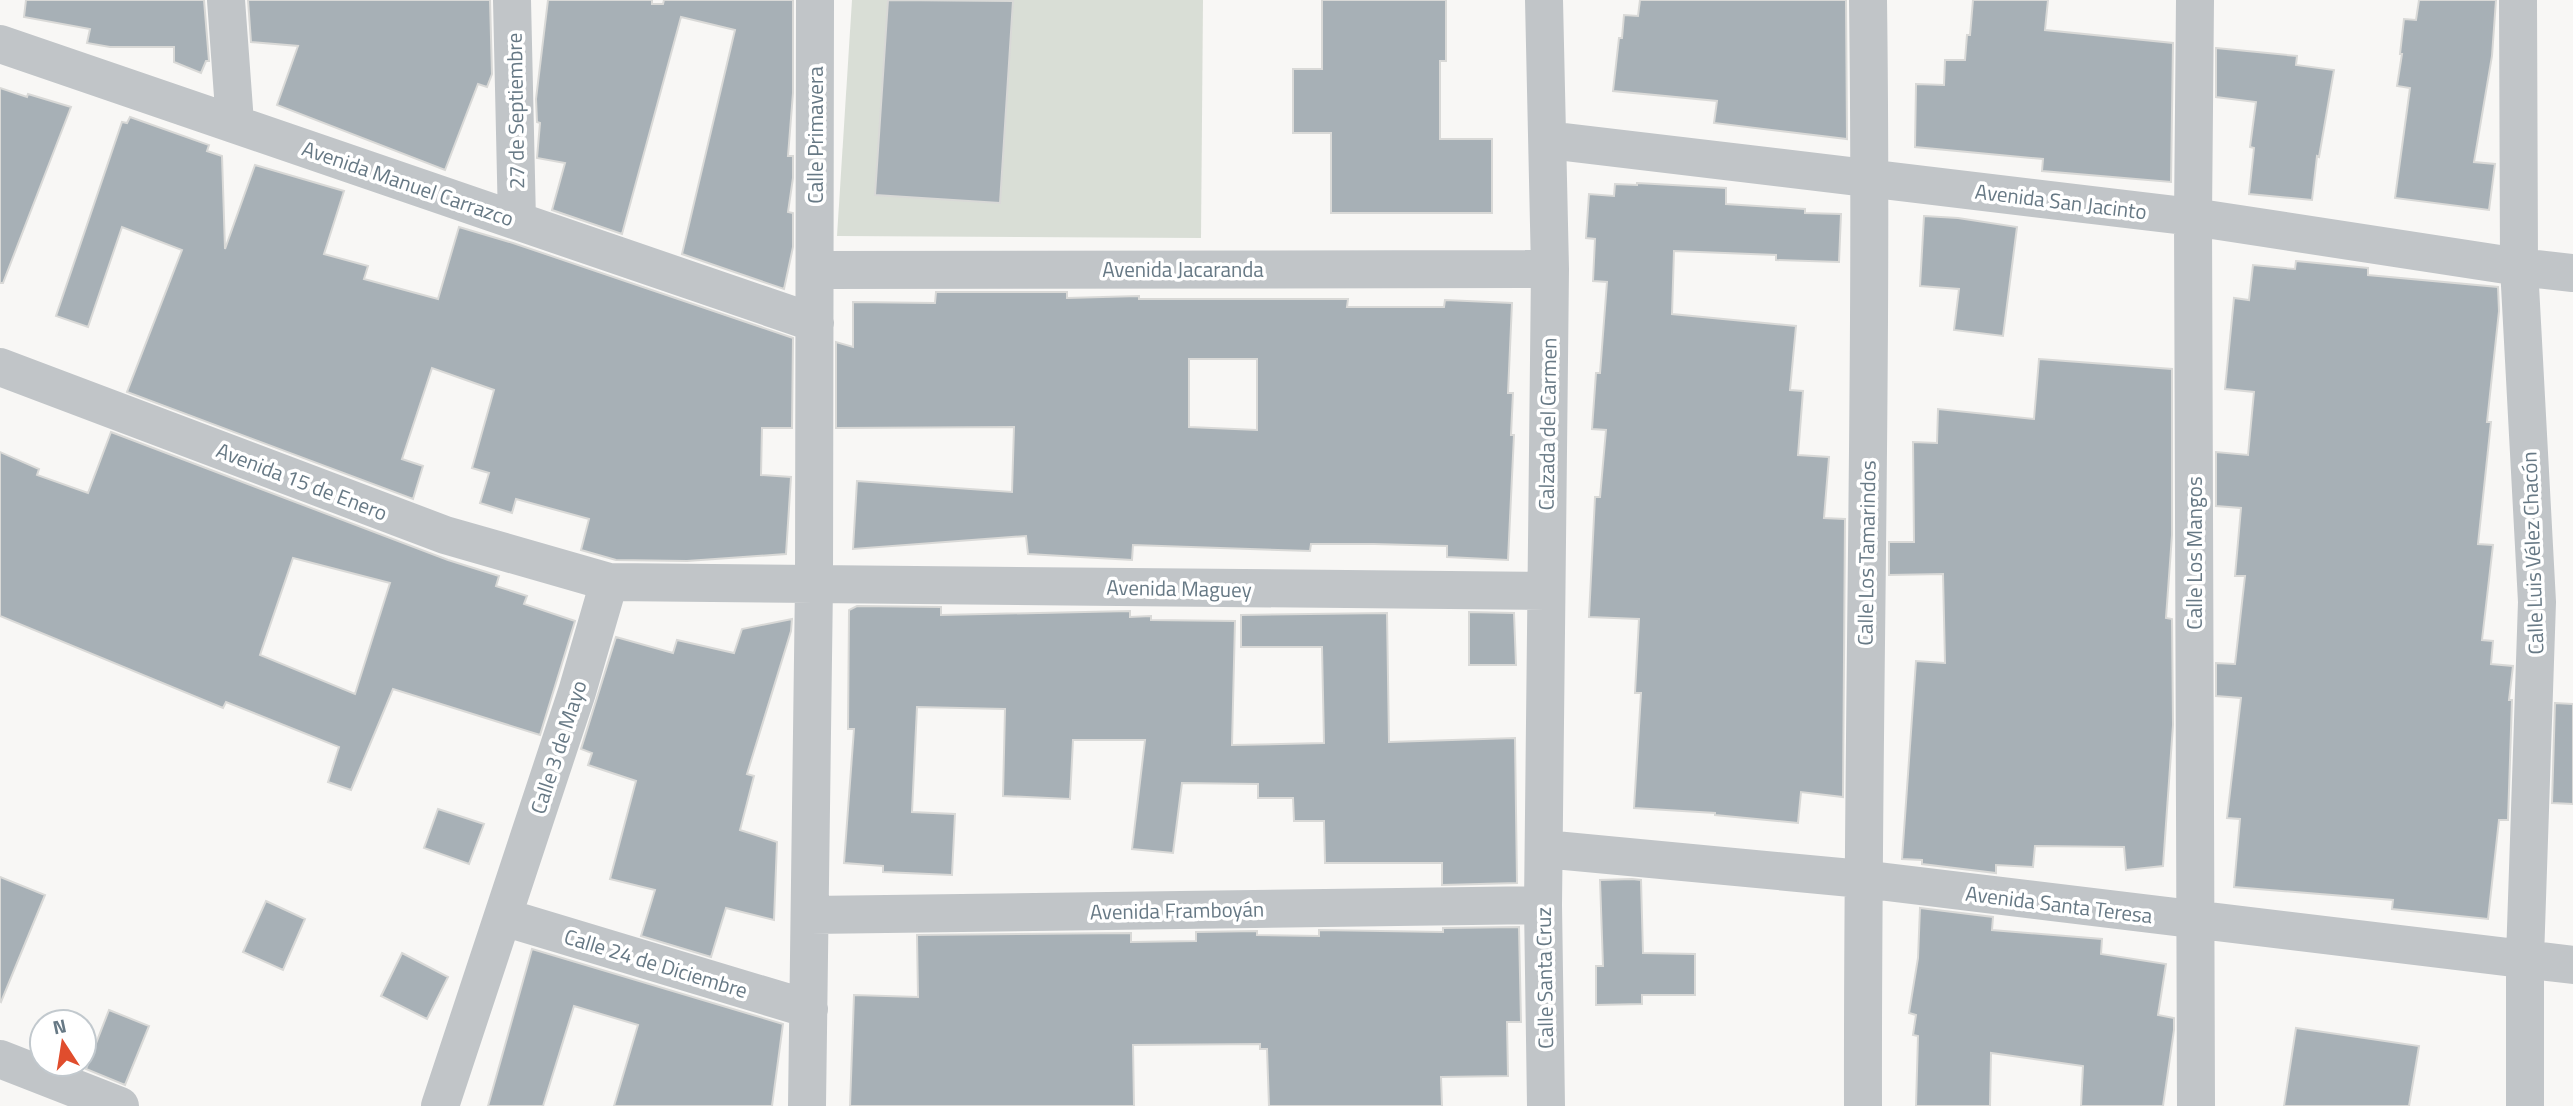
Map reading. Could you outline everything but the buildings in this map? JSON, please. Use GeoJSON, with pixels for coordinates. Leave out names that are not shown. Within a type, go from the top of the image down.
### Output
{"type":"FeatureCollection","features":[{"type":"Feature","properties":{"kind":"street"},"geometry":{"type":"LineString","coordinates":[[226,0],[235,123]]}},
{"type":"Feature","properties":{"kind":"street","name":"27 de Septiembre"},"geometry":{"type":"LineString","coordinates":[[512,0],[517,221]]}},
{"type":"Feature","properties":{"kind":"street","name":"Calle Primavera"},"geometry":{"type":"LineString","coordinates":[[807,1106],[814,584],[816,0]]}},
{"type":"Feature","properties":{"kind":"street","name":"Calzada del Carmen"},"geometry":{"type":"LineString","coordinates":[[1544,0],[1550,268],[1544,849]]}},
{"type":"Feature","properties":{"kind":"street","name":"Calle Los Tamarindos"},"geometry":{"type":"LineString","coordinates":[[1863,1106],[1862,879],[1870,177],[1868,0]]}},
{"type":"Feature","properties":{"kind":"street","name":"Calle Los Mangos"},"geometry":{"type":"LineString","coordinates":[[2195,0],[2193,217],[2196,1106]]}},
{"type":"Feature","properties":{"kind":"street","name":"Calle Luis Vélez Chacón"},"geometry":{"type":"LineString","coordinates":[[2518,0],[2519,267],[2537,602],[2525,958],[2525,1106]]}},
{"type":"Feature","properties":{"kind":"street","name":"Avenida Manuel Carrazco"},"geometry":{"type":"LineString","coordinates":[[0,44],[816,323]]}},
{"type":"Feature","properties":{"kind":"street","name":"Avenida San Jacinto"},"geometry":{"type":"LineString","coordinates":[[1548,140],[2193,217],[2573,273]]}},
{"type":"Feature","properties":{"kind":"street","name":"Avenida Jacaranda"},"geometry":{"type":"LineString","coordinates":[[815,270],[1550,268]]}},
{"type":"Feature","properties":{"kind":"street","name":"Avenida 15 de Enero"},"geometry":{"type":"LineString","coordinates":[[0,367],[445,535],[609,582]]}},
{"type":"Feature","properties":{"kind":"street"},"geometry":{"type":"LineString","coordinates":[[609,582],[814,584]]}},
{"type":"Feature","properties":{"kind":"street","name":"Calle 3 de Mayo"},"geometry":{"type":"LineString","coordinates":[[440,1106],[577,692],[609,582]]}},
{"type":"Feature","properties":{"kind":"street","name":"Avenida Maguey"},"geometry":{"type":"LineString","coordinates":[[814,584],[1545,591]]}},
{"type":"Feature","properties":{"kind":"street","name":"Avenida Santa Teresa"},"geometry":{"type":"LineString","coordinates":[[1544,849],[1862,879],[2573,965]]}},
{"type":"Feature","properties":{"kind":"street","name":"Calle Santa Cruz"},"geometry":{"type":"LineString","coordinates":[[1544,849],[1546,1106]]}},
{"type":"Feature","properties":{"kind":"street","name":"Avenida Framboyán"},"geometry":{"type":"LineString","coordinates":[[811,915],[1543,905]]}},
{"type":"Feature","properties":{"kind":"street","name":"Calle 24 de Diciembre"},"geometry":{"type":"LineString","coordinates":[[503,917],[809,1009]]}},
{"type":"Feature","properties":{"kind":"street"},"geometry":{"type":"LineString","coordinates":[[0,1059],[120,1106]]}},
{"type":"Feature","properties":{"kind":"shaded area"},"geometry":{"type":"Polygon","coordinates":[[[852,0],[1203,0],[1201,238],[837,236],[852,0]]]}}]}
